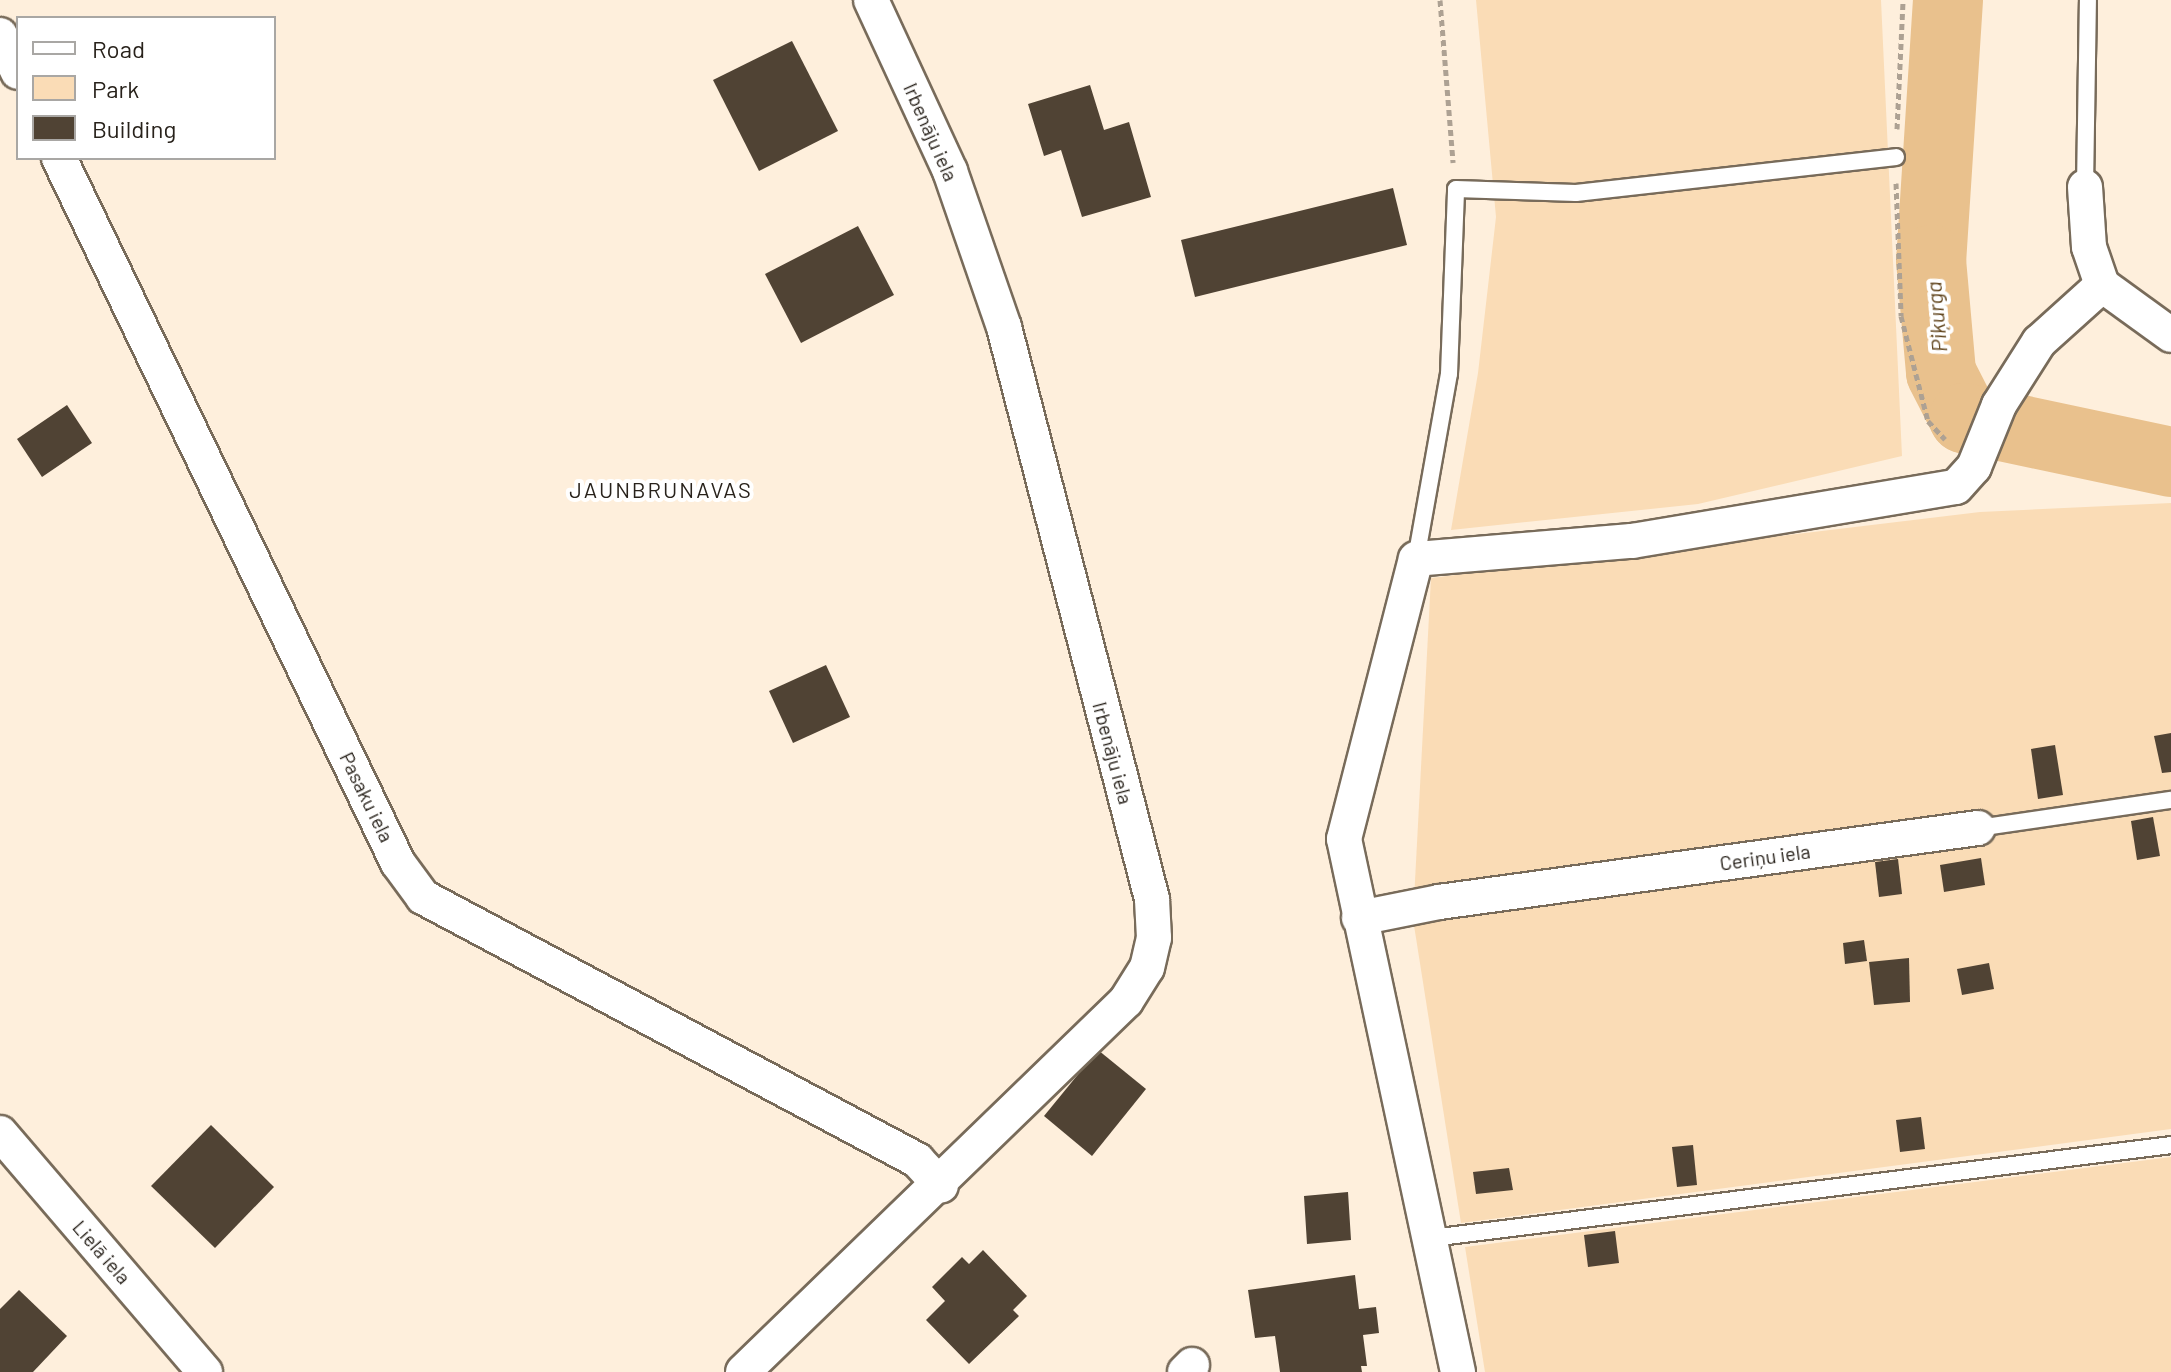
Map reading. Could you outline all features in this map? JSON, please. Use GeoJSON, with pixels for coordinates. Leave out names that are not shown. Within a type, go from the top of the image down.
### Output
{"type":"FeatureCollection","features":[{"type":"Feature","properties":{"kind":"street","name":"Irbenāju iela"},"geometry":{"type":"LineString","coordinates":[[743,1372],[941,1186],[1126,1001],[1147,968],[1154,938],[1152,899],[1004,327],[950,171],[871,0]]}},
{"type":"Feature","properties":{"kind":"street"},"geometry":{"type":"LineString","coordinates":[[0,35],[16,68]]}},
{"type":"Feature","properties":{"kind":"street","name":"Pasaku iela"},"geometry":{"type":"LineString","coordinates":[[60,160],[398,863],[423,897],[917,1160],[941,1186]]}},
{"type":"Feature","properties":{"kind":"street"},"geometry":{"type":"LineString","coordinates":[[2085,187],[2089,247],[2102,285],[2171,335]]}},
{"type":"Feature","properties":{"kind":"street"},"geometry":{"type":"LineString","coordinates":[[1458,1372],[1432,1238],[1344,839],[1416,559],[1632,541],[1956,487],[1980,454],[1999,405],[2039,342],[2102,285]]}},
{"type":"Feature","properties":{"kind":"street","name":"Ceriņu iela"},"geometry":{"type":"LineString","coordinates":[[1359,918],[1439,902],[1978,828]]}},
{"type":"Feature","properties":{"kind":"street","name":"Lielā iela"},"geometry":{"type":"LineString","coordinates":[[0,1133],[205,1372]]}},
{"type":"Feature","properties":{"kind":"lane"},"geometry":{"type":"LineString","coordinates":[[2085,187],[2088,0]]}},
{"type":"Feature","properties":{"kind":"lane"},"geometry":{"type":"LineString","coordinates":[[1416,559],[1449,374],[1456,189],[1576,193],[1896,157]]}},
{"type":"Feature","properties":{"kind":"lane","name":"Ceriņu iela"},"geometry":{"type":"LineString","coordinates":[[1978,828],[2171,800]]}},
{"type":"Feature","properties":{"kind":"lane"},"geometry":{"type":"LineString","coordinates":[[1432,1238],[2171,1145]]}},
{"type":"Feature","properties":{"kind":"path"},"geometry":{"type":"LineString","coordinates":[[1440,0],[1456,189]]}},
{"type":"Feature","properties":{"kind":"path"},"geometry":{"type":"LineString","coordinates":[[1903,0],[1896,157],[1901,316],[1928,421],[1980,454]]}},
{"type":"Feature","properties":{"kind":"green space"},"geometry":{"type":"Polygon","coordinates":[[[1476,0],[1881,0],[1902,456],[1698,504],[1451,530],[1478,373],[1496,217],[1476,0]]]}},
{"type":"Feature","properties":{"kind":"green space"},"geometry":{"type":"Polygon","coordinates":[[[2171,503],[2171,1129],[1461,1223],[1413,919],[1431,578],[1980,512],[2171,503]]]}},
{"type":"Feature","properties":{"kind":"green space"},"geometry":{"type":"Polygon","coordinates":[[[2171,1157],[2171,1372],[1485,1372],[1465,1247],[2171,1157]]]}},
{"type":"Feature","properties":{"kind":"building"},"geometry":{"type":"Polygon","coordinates":[[[792,41],[838,131],[759,171],[713,80],[792,41]]]}},
{"type":"Feature","properties":{"kind":"building"},"geometry":{"type":"Polygon","coordinates":[[[1090,85],[1104,130],[1129,122],[1151,197],[1082,217],[1061,150],[1044,156],[1028,104],[1090,85]]]}},
{"type":"Feature","properties":{"kind":"building"},"geometry":{"type":"Polygon","coordinates":[[[1393,188],[1407,245],[1195,297],[1181,240],[1393,188]]]}},
{"type":"Feature","properties":{"kind":"building"},"geometry":{"type":"Polygon","coordinates":[[[858,226],[894,295],[801,343],[765,274],[858,226]]]}},
{"type":"Feature","properties":{"kind":"building"},"geometry":{"type":"Polygon","coordinates":[[[67,405],[92,443],[42,477],[17,439],[67,405]]]}},
{"type":"Feature","properties":{"kind":"building"},"geometry":{"type":"Polygon","coordinates":[[[826,665],[850,717],[793,743],[769,691],[826,665]]]}},
{"type":"Feature","properties":{"kind":"building"},"geometry":{"type":"Polygon","coordinates":[[[2171,733],[2171,772],[2162,773],[2154,736],[2171,733]]]}},
{"type":"Feature","properties":{"kind":"building"},"geometry":{"type":"Polygon","coordinates":[[[2055,745],[2063,795],[2038,799],[2031,749],[2055,745]]]}},
{"type":"Feature","properties":{"kind":"building"},"geometry":{"type":"Polygon","coordinates":[[[2153,817],[2160,856],[2137,860],[2131,821],[2153,817]]]}},
{"type":"Feature","properties":{"kind":"building"},"geometry":{"type":"Polygon","coordinates":[[[1981,858],[1985,885],[1944,892],[1940,865],[1981,858]]]}},
{"type":"Feature","properties":{"kind":"building"},"geometry":{"type":"Polygon","coordinates":[[[1898,859],[1902,894],[1879,897],[1875,862],[1898,859]]]}},
{"type":"Feature","properties":{"kind":"building"},"geometry":{"type":"Polygon","coordinates":[[[1864,940],[1867,961],[1845,964],[1843,943],[1864,940]]]}},
{"type":"Feature","properties":{"kind":"building"},"geometry":{"type":"Polygon","coordinates":[[[1909,958],[1910,1002],[1874,1005],[1869,962],[1909,958]]]}},
{"type":"Feature","properties":{"kind":"building"},"geometry":{"type":"Polygon","coordinates":[[[1989,963],[1994,989],[1962,995],[1957,969],[1989,963]]]}},
{"type":"Feature","properties":{"kind":"building"},"geometry":{"type":"Polygon","coordinates":[[[1098,1050],[1146,1089],[1092,1156],[1044,1116],[1098,1050]]]}},
{"type":"Feature","properties":{"kind":"building"},"geometry":{"type":"Polygon","coordinates":[[[1921,1117],[1925,1149],[1900,1152],[1896,1120],[1921,1117]]]}},
{"type":"Feature","properties":{"kind":"building"},"geometry":{"type":"Polygon","coordinates":[[[211,1125],[274,1187],[215,1248],[151,1186],[211,1125]]]}},
{"type":"Feature","properties":{"kind":"building"},"geometry":{"type":"Polygon","coordinates":[[[1693,1145],[1697,1185],[1677,1187],[1672,1147],[1693,1145]]]}},
{"type":"Feature","properties":{"kind":"building"},"geometry":{"type":"Polygon","coordinates":[[[1509,1168],[1513,1190],[1476,1194],[1473,1172],[1509,1168]]]}},
{"type":"Feature","properties":{"kind":"building"},"geometry":{"type":"Polygon","coordinates":[[[1348,1192],[1351,1240],[1307,1244],[1304,1196],[1348,1192]]]}},
{"type":"Feature","properties":{"kind":"building"},"geometry":{"type":"Polygon","coordinates":[[[1615,1231],[1619,1263],[1588,1267],[1584,1235],[1615,1231]]]}},
{"type":"Feature","properties":{"kind":"building"},"geometry":{"type":"Polygon","coordinates":[[[983,1250],[1027,1296],[1013,1310],[1019,1316],[969,1364],[926,1320],[945,1301],[932,1287],[962,1257],[969,1264],[983,1250]]]}},
{"type":"Feature","properties":{"kind":"building"},"geometry":{"type":"Polygon","coordinates":[[[1355,1275],[1359,1309],[1376,1307],[1379,1333],[1363,1335],[1367,1366],[1361,1366],[1362,1372],[1280,1372],[1275,1336],[1255,1338],[1248,1290],[1355,1275]]]}},
{"type":"Feature","properties":{"kind":"building"},"geometry":{"type":"Polygon","coordinates":[[[19,1290],[67,1336],[33,1372],[0,1372],[0,1309],[19,1290]]]}},
{"type":"Feature","properties":{"kind":"waterway","name":"Piķurga"},"geometry":{"type":"LineString","coordinates":[[1948,0],[1931,260],[1941,373],[1964,418],[2171,462]]}},
{"type":"Feature","properties":{"kind":"district","name":"JAUNBRUNAVAS"},"geometry":{"type":"Point","coordinates":[661,490]}}]}
